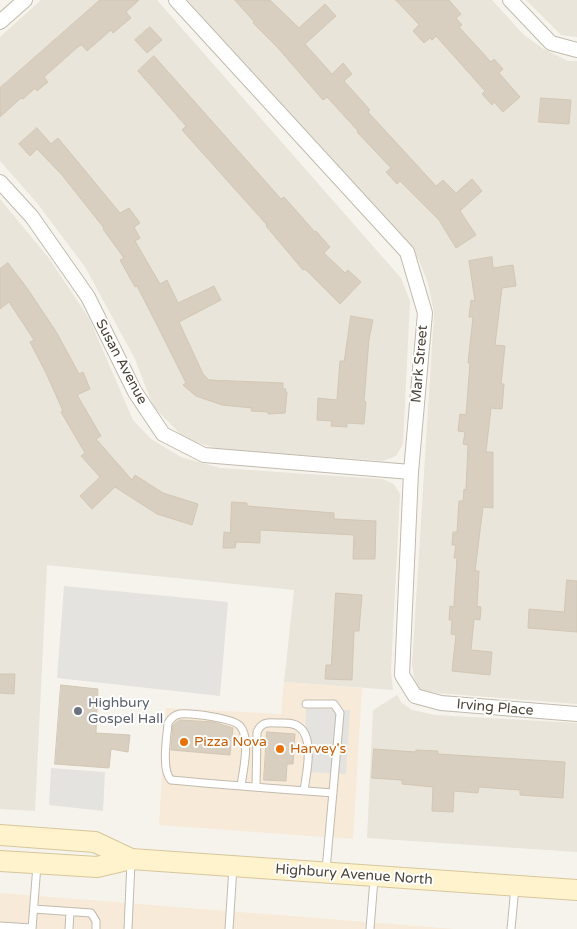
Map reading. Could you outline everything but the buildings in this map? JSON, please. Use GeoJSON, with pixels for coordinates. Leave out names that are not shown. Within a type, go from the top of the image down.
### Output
{"type":"FeatureCollection","features":[{"type":"Feature","properties":{"kind":"main road","name":"Highbury Avenue North"},"geometry":{"type":"LineString","coordinates":[[0,835],[95,842],[131,859]]}},
{"type":"Feature","properties":{"kind":"main road","name":"Highbury Avenue North"},"geometry":{"type":"LineString","coordinates":[[0,861],[97,867],[131,859],[577,890]]}},
{"type":"Feature","properties":{"kind":"street"},"geometry":{"type":"LineString","coordinates":[[0,22],[25,0]]}},
{"type":"Feature","properties":{"kind":"street","name":"Mark Street"},"geometry":{"type":"LineString","coordinates":[[176,0],[408,252],[425,313],[411,472],[402,675],[415,696]]}},
{"type":"Feature","properties":{"kind":"street"},"geometry":{"type":"LineString","coordinates":[[510,0],[550,43],[577,50]]}},
{"type":"Feature","properties":{"kind":"street","name":"Susan Avenue"},"geometry":{"type":"LineString","coordinates":[[0,182],[32,217],[88,297],[135,392],[163,434],[204,455],[411,472]]}},
{"type":"Feature","properties":{"kind":"street","name":"Irving Place"},"geometry":{"type":"LineString","coordinates":[[415,696],[441,703],[577,714]]}},
{"type":"Feature","properties":{"kind":"lane"},"geometry":{"type":"LineString","coordinates":[[306,704],[334,704],[340,713],[326,873]]}},
{"type":"Feature","properties":{"kind":"lane"},"geometry":{"type":"LineString","coordinates":[[242,786],[245,752],[244,734],[240,726],[220,718],[180,714],[171,719],[168,723],[165,767],[168,778],[171,780],[242,786],[304,791],[333,793]]}},
{"type":"Feature","properties":{"kind":"lane"},"geometry":{"type":"LineString","coordinates":[[256,787],[257,732],[259,728],[263,723],[292,724],[304,732],[309,751],[304,791]]}},
{"type":"Feature","properties":{"kind":"lane"},"geometry":{"type":"LineString","coordinates":[[128,929],[131,859]]}},
{"type":"Feature","properties":{"kind":"lane"},"geometry":{"type":"LineString","coordinates":[[0,926],[32,929],[37,864]]}},
{"type":"Feature","properties":{"kind":"lane"},"geometry":{"type":"LineString","coordinates":[[228,929],[233,866]]}},
{"type":"Feature","properties":{"kind":"lane"},"geometry":{"type":"LineString","coordinates":[[370,929],[374,876]]}},
{"type":"Feature","properties":{"kind":"lane"},"geometry":{"type":"LineString","coordinates":[[511,929],[514,887]]}},
{"type":"Feature","properties":{"kind":"lane"},"geometry":{"type":"LineString","coordinates":[[34,909],[91,913],[96,921],[96,929]]}},
{"type":"Feature","properties":{"kind":"lane"},"geometry":{"type":"LineString","coordinates":[[69,929],[70,912]]}},
{"type":"Feature","properties":{"kind":"shaded area"},"geometry":{"type":"Polygon","coordinates":[[[41,0],[157,0],[401,278],[410,301],[403,444],[396,456],[383,461],[219,449],[185,439],[153,406],[135,359],[85,267],[37,203],[0,161],[0,37],[41,0]]]}},
{"type":"Feature","properties":{"kind":"shaded area"},"geometry":{"type":"Polygon","coordinates":[[[187,0],[492,0],[524,35],[542,48],[568,61],[577,61],[577,704],[420,690],[414,678],[412,664],[434,313],[428,283],[419,260],[187,0]]]}},
{"type":"Feature","properties":{"kind":"shaded area"},"geometry":{"type":"Polygon","coordinates":[[[526,0],[577,0],[577,37],[561,35],[526,0]]]}},
{"type":"Feature","properties":{"kind":"shaded area"},"geometry":{"type":"Polygon","coordinates":[[[0,199],[48,257],[89,318],[133,420],[151,439],[181,457],[220,468],[382,479],[394,484],[400,494],[391,671],[393,690],[284,682],[294,590],[47,565],[35,811],[0,809],[0,199]]]}},
{"type":"Feature","properties":{"kind":"shaded area"},"geometry":{"type":"Polygon","coordinates":[[[64,586],[228,602],[220,696],[57,678],[64,586]]]}},
{"type":"Feature","properties":{"kind":"shaded area"},"geometry":{"type":"Polygon","coordinates":[[[284,682],[362,688],[353,839],[159,825],[166,708],[281,714],[284,682]]]}},
{"type":"Feature","properties":{"kind":"shaded area"},"geometry":{"type":"Polygon","coordinates":[[[397,695],[402,703],[412,710],[435,715],[577,723],[577,852],[367,838],[373,710],[397,695]]]}},
{"type":"Feature","properties":{"kind":"shaded area"},"geometry":{"type":"Polygon","coordinates":[[[306,708],[350,710],[346,774],[304,772],[306,708]]]}},
{"type":"Feature","properties":{"kind":"shaded area"},"geometry":{"type":"Polygon","coordinates":[[[51,768],[105,772],[103,811],[49,805],[51,768]]]}},
{"type":"Feature","properties":{"kind":"shaded area"},"geometry":{"type":"Polygon","coordinates":[[[0,893],[455,929],[0,929],[0,893]]]}},
{"type":"Feature","properties":{"kind":"place","name":"Highbury Gospel Hall"},"geometry":{"type":"Point","coordinates":[78,711]}},
{"type":"Feature","properties":{"kind":"place","name":"Pizza Nova"},"geometry":{"type":"Point","coordinates":[184,742]}},
{"type":"Feature","properties":{"kind":"place","name":"Harvey's"},"geometry":{"type":"Point","coordinates":[280,749]}}]}
